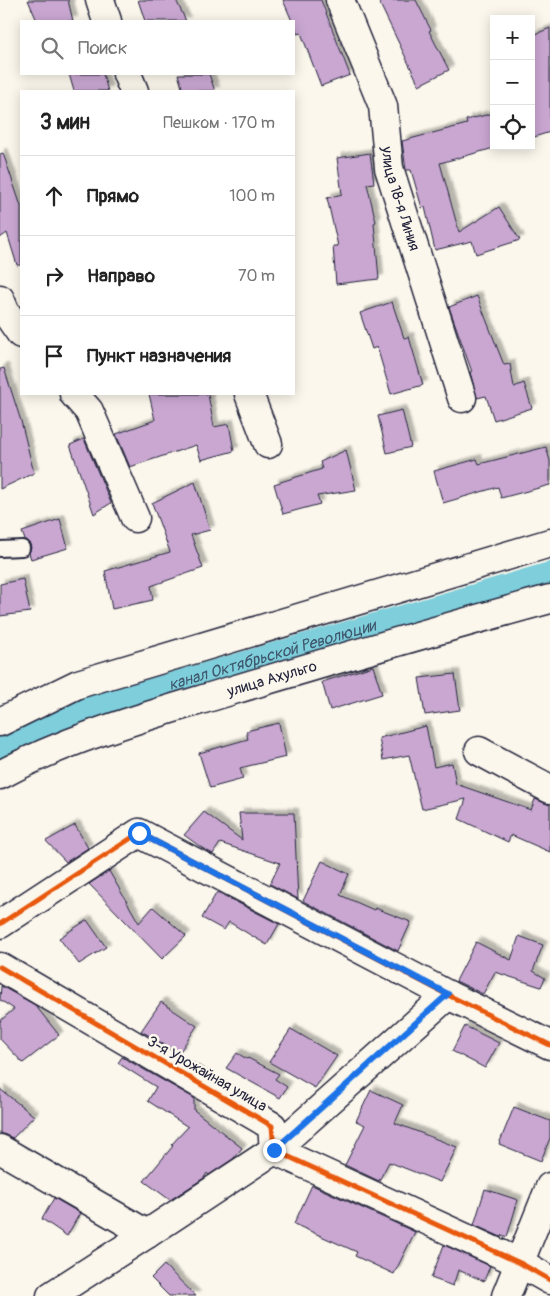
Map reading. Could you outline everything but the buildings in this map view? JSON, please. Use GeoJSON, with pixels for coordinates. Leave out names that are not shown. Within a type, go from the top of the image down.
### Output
{"type":"FeatureCollection","features":[{"type":"Feature","properties":{"kind":"street"},"geometry":{"type":"LineString","coordinates":[[100,0],[108,20]]}},
{"type":"Feature","properties":{"kind":"street","name":"улица 18-я Линия"},"geometry":{"type":"LineString","coordinates":[[340,0],[383,106],[389,168],[462,398]]}},
{"type":"Feature","properties":{"kind":"street"},"geometry":{"type":"LineString","coordinates":[[127,75],[134,90]]}},
{"type":"Feature","properties":{"kind":"street"},"geometry":{"type":"LineString","coordinates":[[0,299],[5,311],[20,333]]}},
{"type":"Feature","properties":{"kind":"street"},"geometry":{"type":"LineString","coordinates":[[75,395],[89,411],[135,518]]}},
{"type":"Feature","properties":{"kind":"street"},"geometry":{"type":"LineString","coordinates":[[249,395],[268,444]]}},
{"type":"Feature","properties":{"kind":"street"},"geometry":{"type":"LineString","coordinates":[[0,722],[78,684],[550,542]]}},
{"type":"Feature","properties":{"kind":"street","name":"улица Ахульго"},"geometry":{"type":"LineString","coordinates":[[0,775],[81,738],[131,721],[391,642],[550,599]]}},
{"type":"Feature","properties":{"kind":"street"},"geometry":{"type":"LineString","coordinates":[[479,751],[550,790]]}},
{"type":"Feature","properties":{"kind":"street"},"geometry":{"type":"LineString","coordinates":[[0,924],[139,833],[550,1045]]}},
{"type":"Feature","properties":{"kind":"street","name":"3-я Урожайная улица"},"geometry":{"type":"LineString","coordinates":[[0,967],[272,1126],[274,1150]]}},
{"type":"Feature","properties":{"kind":"street"},"geometry":{"type":"LineString","coordinates":[[60,1294],[274,1150],[448,994]]}},
{"type":"Feature","properties":{"kind":"street"},"geometry":{"type":"LineString","coordinates":[[0,1148],[147,1234]]}},
{"type":"Feature","properties":{"kind":"street"},"geometry":{"type":"LineString","coordinates":[[274,1150],[520,1263],[550,1280]]}},
{"type":"Feature","properties":{"kind":"street"},"geometry":{"type":"LineString","coordinates":[[506,1296],[550,1187]]}},
{"type":"Feature","properties":{"kind":"lane"},"geometry":{"type":"LineString","coordinates":[[0,549],[22,548]]}},
{"type":"Feature","properties":{"kind":"waterway","name":"канал Октябрьской Революции"},"geometry":{"type":"LineString","coordinates":[[0,750],[88,709],[550,574]]}},
{"type":"Feature","properties":{"kind":"cycle path"},"geometry":{"type":"LineString","coordinates":[[0,924],[139,833],[448,995],[550,1045]]}},
{"type":"Feature","properties":{"kind":"cycle path"},"geometry":{"type":"LineString","coordinates":[[0,967],[272,1126],[274,1150],[520,1263],[550,1280]]}},
{"type":"Feature","properties":{"kind":"route"},"geometry":{"type":"LineString","coordinates":[[139,833],[448,994],[274,1150]]}}]}
